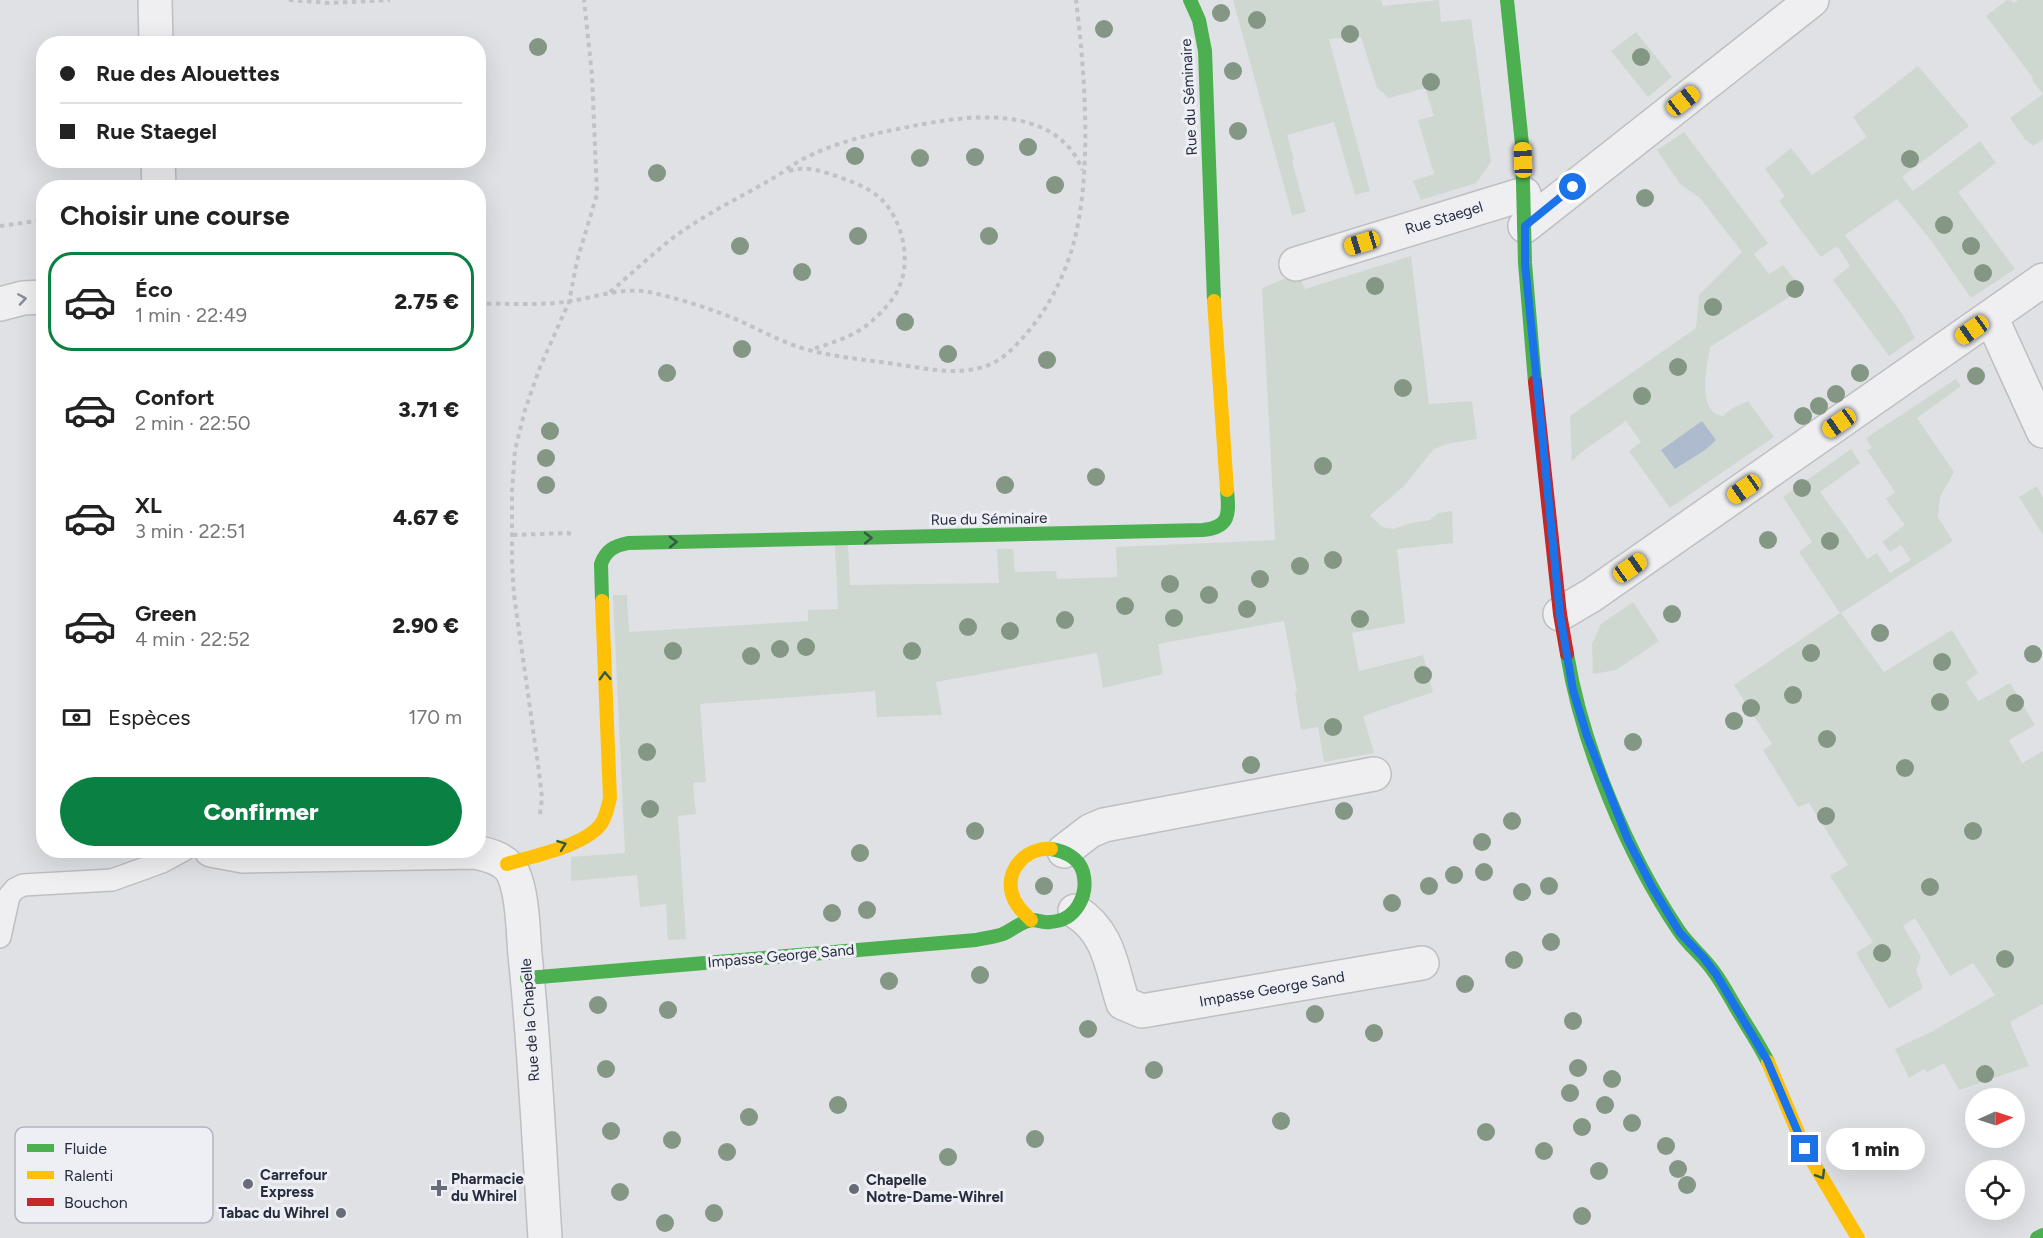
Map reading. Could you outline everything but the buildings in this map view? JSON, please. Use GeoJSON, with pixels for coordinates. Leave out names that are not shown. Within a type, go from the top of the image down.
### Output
{"type":"FeatureCollection","features":[{"type":"Feature","properties":{"kind":"street"},"geometry":{"type":"LineString","coordinates":[[155,0],[156,36]]}},
{"type":"Feature","properties":{"kind":"street","name":"Rue du Séminaire"},"geometry":{"type":"LineString","coordinates":[[507,864],[585,837],[599,828],[606,814],[610,798],[601,564],[603,555],[614,546],[628,543],[1190,531],[1220,527],[1226,521],[1229,511],[1214,288],[1205,51],[1200,20],[1190,0]]}},
{"type":"Feature","properties":{"kind":"street"},"geometry":{"type":"LineString","coordinates":[[1507,0],[1522,144],[1529,324],[1560,615],[1573,690],[1587,736],[1628,840],[1669,917],[1716,974],[1767,1060],[1805,1149],[1858,1238]]}},
{"type":"Feature","properties":{"kind":"street"},"geometry":{"type":"LineString","coordinates":[[1525,226],[1812,0]]}},
{"type":"Feature","properties":{"kind":"street","name":"Rue Staegel"},"geometry":{"type":"LineString","coordinates":[[1296,264],[1524,194]]}},
{"type":"Feature","properties":{"kind":"street"},"geometry":{"type":"LineString","coordinates":[[1560,615],[1592,595],[2043,280]]}},
{"type":"Feature","properties":{"kind":"street"},"geometry":{"type":"LineString","coordinates":[[0,304],[36,297]]}},
{"type":"Feature","properties":{"kind":"street"},"geometry":{"type":"LineString","coordinates":[[1991,317],[2043,431]]}},
{"type":"Feature","properties":{"kind":"street"},"geometry":{"type":"LineString","coordinates":[[1064,851],[1090,831],[1104,825],[1374,774]]}},
{"type":"Feature","properties":{"kind":"street"},"geometry":{"type":"LineString","coordinates":[[1031,920],[1020,911],[1012,898],[1010,884],[1013,869],[1022,858],[1035,850],[1049,848],[1064,851],[1076,859],[1083,871],[1086,885],[1083,899],[1075,911]]}},
{"type":"Feature","properties":{"kind":"street"},"geometry":{"type":"LineString","coordinates":[[486,854],[507,864]]}},
{"type":"Feature","properties":{"kind":"street","name":"Rue de la Chapelle"},"geometry":{"type":"LineString","coordinates":[[507,864],[517,885],[527,978],[545,1238]]}},
{"type":"Feature","properties":{"kind":"street","name":"Impasse George Sand"},"geometry":{"type":"LineString","coordinates":[[527,978],[976,940],[1002,933],[1031,920],[1055,923],[1066,919],[1075,911],[1088,919],[1105,942],[1123,1003],[1142,1011],[1422,963]]}},
{"type":"Feature","properties":{"kind":"street"},"geometry":{"type":"LineString","coordinates":[[2037,1238],[2043,1235]]}},
{"type":"Feature","properties":{"kind":"lane"},"geometry":{"type":"LineString","coordinates":[[0,937],[9,896],[23,885],[112,880],[169,858]]}},
{"type":"Feature","properties":{"kind":"path"},"geometry":{"type":"LineString","coordinates":[[289,0],[330,3],[390,0]]}},
{"type":"Feature","properties":{"kind":"path"},"geometry":{"type":"LineString","coordinates":[[540,817],[542,798],[539,772],[514,595],[512,491],[515,450],[525,410],[540,367],[569,302],[577,261],[597,194],[592,75],[584,0]]}},
{"type":"Feature","properties":{"kind":"path"},"geometry":{"type":"LineString","coordinates":[[486,304],[569,302],[609,293],[646,292],[733,318],[777,340],[809,350],[852,359],[934,371],[962,371],[984,367],[998,360],[1014,348],[1037,321],[1060,282],[1072,248],[1082,194],[1084,138],[1083,80],[1076,0]]}},
{"type":"Feature","properties":{"kind":"path"},"geometry":{"type":"LineString","coordinates":[[609,293],[670,240],[805,158],[859,137],[944,120],[984,116],[1017,120],[1048,131],[1061,141],[1074,154],[1083,171]]}},
{"type":"Feature","properties":{"kind":"path"},"geometry":{"type":"LineString","coordinates":[[782,173],[794,169],[809,169],[840,177],[864,187],[880,198],[893,212],[901,228],[903,266],[900,285],[886,307],[871,322],[853,334],[809,350]]}},
{"type":"Feature","properties":{"kind":"path"},"geometry":{"type":"LineString","coordinates":[[0,226],[36,221]]}},
{"type":"Feature","properties":{"kind":"shaded area"},"geometry":{"type":"Polygon","coordinates":[[[1233,0],[1381,0],[1383,6],[1439,0],[1441,22],[1471,19],[1491,162],[1476,183],[1421,200],[1413,181],[1434,174],[1418,120],[1434,116],[1425,88],[1389,98],[1377,88],[1361,37],[1329,39],[1370,191],[1355,195],[1334,122],[1287,135],[1306,212],[1292,215],[1233,0]]]}},
{"type":"Feature","properties":{"kind":"shaded area"},"geometry":{"type":"Polygon","coordinates":[[[2007,0],[2014,3],[2018,0],[2043,0],[2043,94],[1986,16],[2007,0]]]}},
{"type":"Feature","properties":{"kind":"shaded area"},"geometry":{"type":"Polygon","coordinates":[[[1636,32],[1672,77],[1648,97],[1611,51],[1636,32]]]}},
{"type":"Feature","properties":{"kind":"shaded area"},"geometry":{"type":"Polygon","coordinates":[[[1918,66],[1969,126],[1902,177],[1913,191],[1980,141],[1996,163],[1958,192],[2015,269],[1971,298],[1930,239],[1897,199],[1845,235],[1903,315],[1915,338],[1889,356],[1833,280],[1850,266],[1837,246],[1821,257],[1779,201],[1785,196],[1765,169],[1791,148],[1812,175],[1867,137],[1853,117],[1918,66]]]}},
{"type":"Feature","properties":{"kind":"shaded area"},"geometry":{"type":"Polygon","coordinates":[[[2043,94],[2043,139],[2033,146],[2024,138],[2010,118],[2043,94]]]}},
{"type":"Feature","properties":{"kind":"shaded area"},"geometry":{"type":"Polygon","coordinates":[[[1684,132],[1768,243],[1754,254],[1769,274],[1783,265],[1802,289],[1710,347],[1705,388],[1709,407],[1715,413],[1723,416],[1731,409],[1748,401],[1774,437],[1670,508],[1629,451],[1641,442],[1626,421],[1572,461],[1570,416],[1696,328],[1699,295],[1742,252],[1700,198],[1680,184],[1657,150],[1684,132]]]}},
{"type":"Feature","properties":{"kind":"shaded area"},"geometry":{"type":"Polygon","coordinates":[[[1411,256],[1429,404],[1472,401],[1477,439],[1446,444],[1433,450],[1404,486],[1370,515],[1382,527],[1393,529],[1430,520],[1438,513],[1452,511],[1453,543],[1397,549],[1405,623],[1352,633],[1359,671],[1423,655],[1433,692],[1363,716],[1374,753],[1324,762],[1318,727],[1301,730],[1295,693],[1297,692],[1284,621],[1158,644],[1163,674],[1103,688],[1097,653],[936,682],[942,715],[877,717],[875,691],[700,704],[706,782],[693,783],[696,814],[678,816],[686,939],[668,940],[666,904],[640,907],[637,875],[571,881],[571,857],[625,853],[613,595],[627,595],[629,632],[808,621],[808,610],[838,609],[835,544],[848,544],[850,585],[999,583],[997,549],[1013,549],[1015,572],[1056,571],[1057,579],[1117,577],[1116,547],[1275,540],[1262,288],[1298,273],[1305,289],[1411,256]]]}},
{"type":"Feature","properties":{"kind":"shaded area"},"geometry":{"type":"Polygon","coordinates":[[[1956,379],[1961,386],[1917,418],[1954,472],[1940,497],[1938,517],[1953,541],[1841,613],[1884,672],[1952,630],[1978,673],[1966,682],[1978,701],[2010,683],[2035,725],[2009,740],[2022,763],[2043,751],[2043,1004],[2010,1022],[2029,1066],[1959,1090],[1944,1063],[1927,1072],[1924,1069],[1909,1078],[1895,1049],[1931,1032],[1995,995],[1973,963],[1950,976],[1915,918],[1903,926],[1921,957],[1916,970],[1923,988],[1889,1009],[1856,953],[1873,942],[1830,876],[1848,865],[1809,803],[1798,807],[1763,750],[1772,744],[1734,685],[1840,613],[1799,552],[1812,542],[1783,497],[1851,449],[1860,463],[1820,492],[1867,559],[1877,553],[1890,573],[1911,560],[1901,545],[1890,552],[1882,542],[1905,525],[1886,499],[1895,492],[1867,450],[1872,448],[1866,438],[1956,379]]]}},
{"type":"Feature","properties":{"kind":"shaded area"},"geometry":{"type":"Polygon","coordinates":[[[2037,486],[2043,498],[2043,535],[2019,497],[2037,486]]]}},
{"type":"Feature","properties":{"kind":"shaded area"},"geometry":{"type":"Polygon","coordinates":[[[1633,602],[1659,641],[1616,670],[1593,674],[1592,644],[1601,624],[1633,602]]]}},
{"type":"Feature","properties":{"kind":"water"},"geometry":{"type":"Polygon","coordinates":[[[1702,421],[1716,440],[1705,450],[1675,469],[1661,450],[1702,421]]]}},
{"type":"Feature","properties":{"kind":"traffic: fast"},"geometry":{"type":"LineString","coordinates":[[1190,0],[1199,20],[1205,51],[1214,301]]}},
{"type":"Feature","properties":{"kind":"traffic: fast"},"geometry":{"type":"LineString","coordinates":[[1507,0],[1522,144],[1525,263],[1535,382]]}},
{"type":"Feature","properties":{"kind":"traffic: fast"},"geometry":{"type":"LineString","coordinates":[[602,601],[601,564],[603,559],[611,549],[628,543],[1203,530],[1219,526],[1223,522],[1228,512],[1227,490]]}},
{"type":"Feature","properties":{"kind":"traffic: fast"},"geometry":{"type":"LineString","coordinates":[[1567,654],[1574,689],[1595,761],[1625,834],[1660,901],[1687,942],[1720,981],[1768,1062]]}},
{"type":"Feature","properties":{"kind":"traffic: fast"},"geometry":{"type":"LineString","coordinates":[[527,978],[976,940],[1003,934],[1028,921],[1059,921],[1073,912],[1078,905],[1082,898],[1084,881],[1081,867],[1071,856],[1051,849]]}},
{"type":"Feature","properties":{"kind":"traffic: fast"},"geometry":{"type":"LineString","coordinates":[[2037,1238],[2043,1235]]}},
{"type":"Feature","properties":{"kind":"traffic: slow"},"geometry":{"type":"LineString","coordinates":[[1214,301],[1227,490]]}},
{"type":"Feature","properties":{"kind":"traffic: slow"},"geometry":{"type":"LineString","coordinates":[[507,864],[571,844],[593,832],[606,815],[610,798],[602,601]]}},
{"type":"Feature","properties":{"kind":"traffic: slow"},"geometry":{"type":"LineString","coordinates":[[1031,920],[1013,898],[1012,876],[1015,868],[1026,856],[1042,849],[1051,849]]}},
{"type":"Feature","properties":{"kind":"traffic: slow"},"geometry":{"type":"LineString","coordinates":[[1768,1062],[1805,1149],[1858,1238]]}},
{"type":"Feature","properties":{"kind":"traffic: jam"},"geometry":{"type":"LineString","coordinates":[[1535,382],[1560,614],[1567,654]]}},
{"type":"Feature","properties":{"kind":"place","name":"Carrefour Express"},"geometry":{"type":"Point","coordinates":[248,1184]}},
{"type":"Feature","properties":{"kind":"place","name":"Pharmacie du Whirel"},"geometry":{"type":"Point","coordinates":[439,1188]}},
{"type":"Feature","properties":{"kind":"place","name":"Chapelle Notre-Dame-Wihrel"},"geometry":{"type":"Point","coordinates":[854,1189]}},
{"type":"Feature","properties":{"kind":"place","name":"Tabac du Wihrel"},"geometry":{"type":"Point","coordinates":[341,1213]}},
{"type":"Feature","properties":{"kind":"route"},"geometry":{"type":"LineString","coordinates":[[1573,187],[1525,226],[1529,324],[1560,615],[1573,690],[1587,736],[1628,840],[1669,917],[1716,974],[1767,1060],[1805,1149]]}}]}
